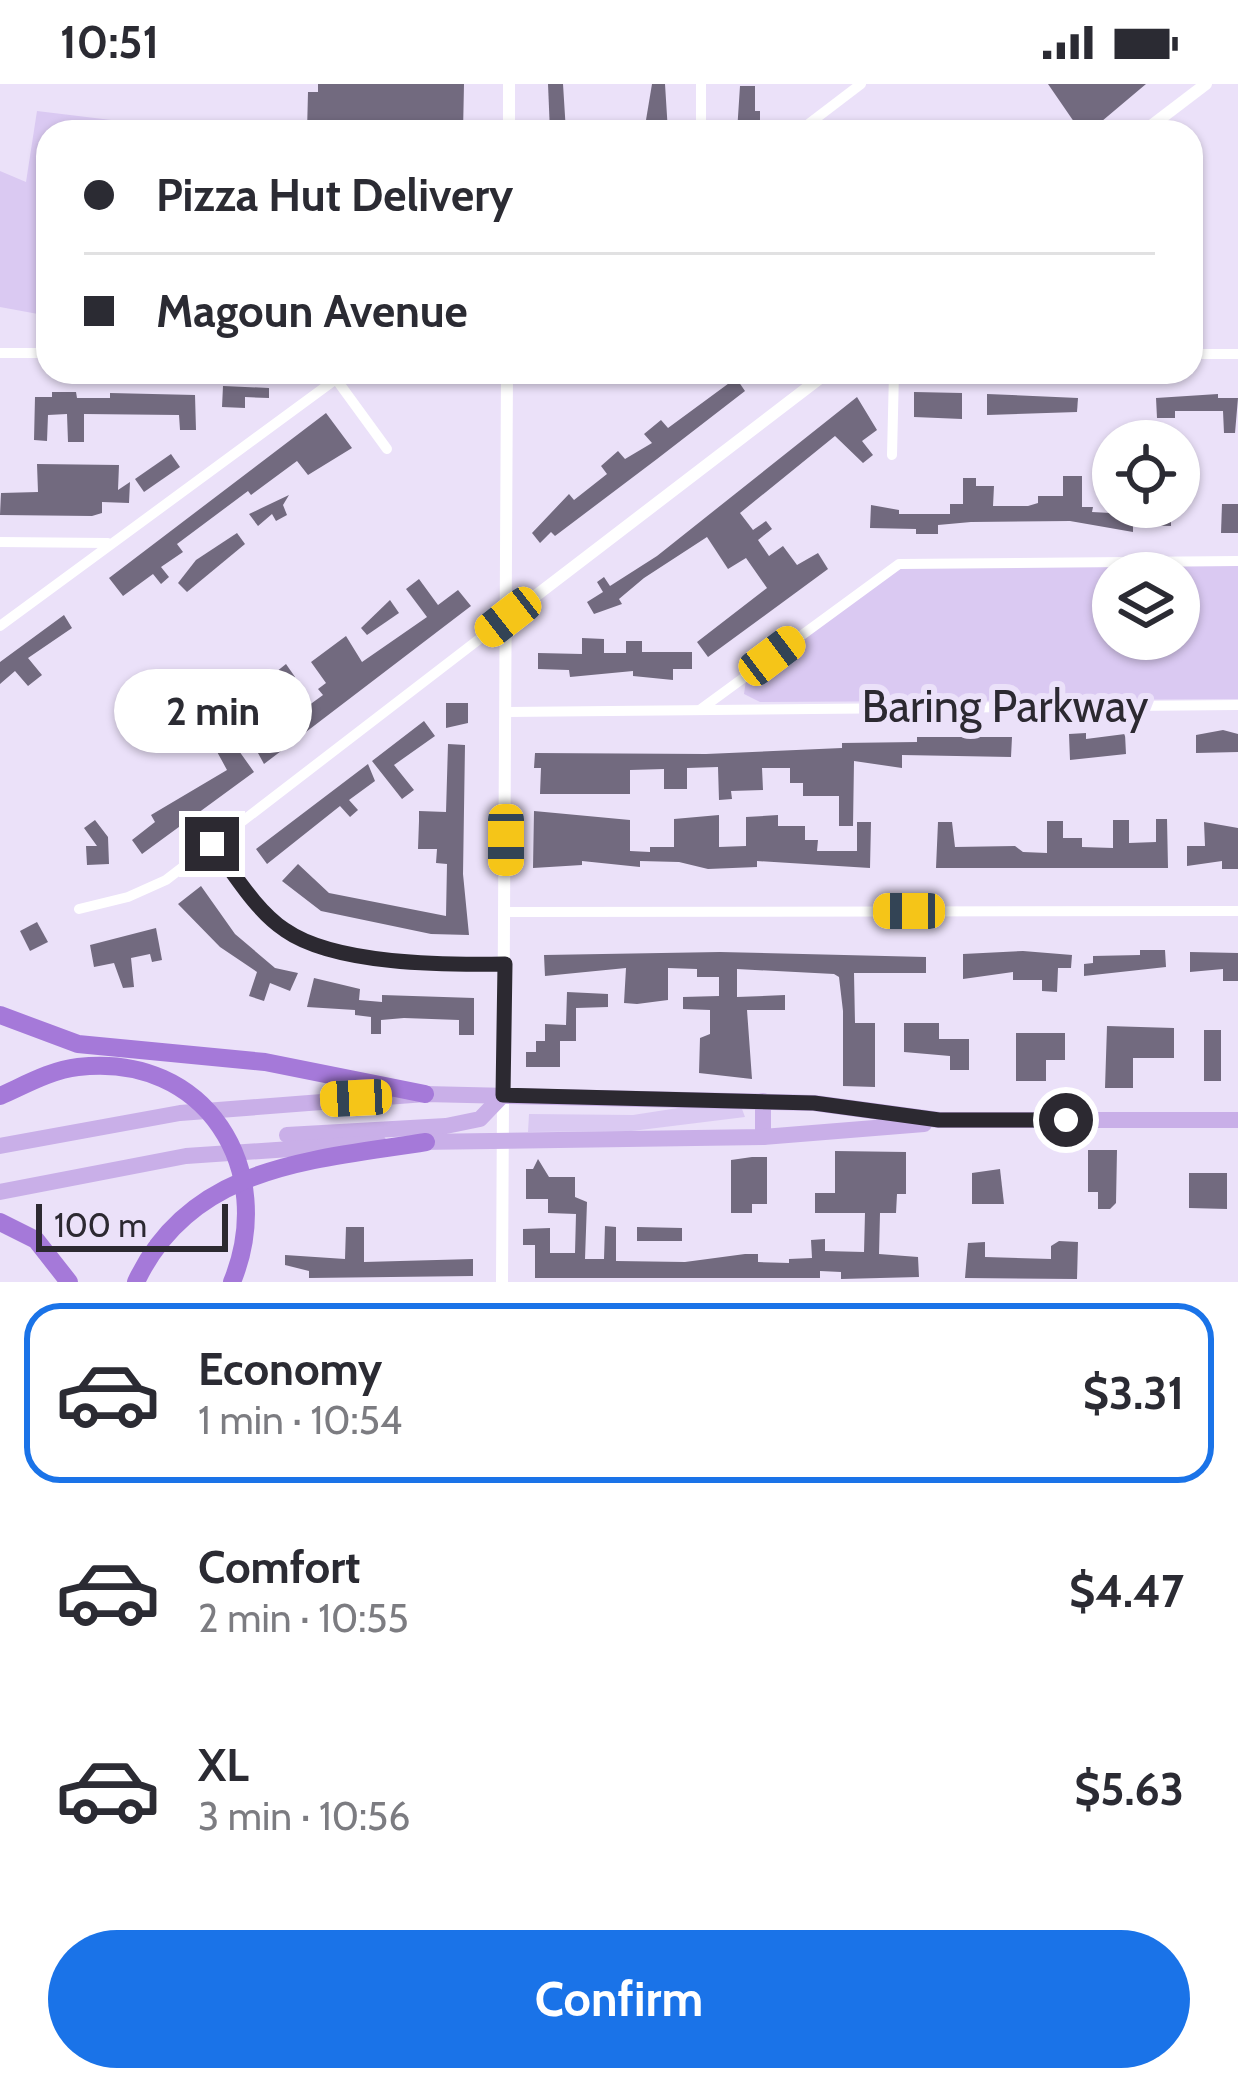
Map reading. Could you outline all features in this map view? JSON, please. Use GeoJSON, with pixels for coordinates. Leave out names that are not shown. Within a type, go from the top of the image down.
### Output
{"type":"FeatureCollection","features":[{"type":"Feature","properties":{"kind":"highway"},"geometry":{"type":"LineString","coordinates":[[0,1015],[77,1044],[266,1062],[425,1094]]}},
{"type":"Feature","properties":{"kind":"highway"},"geometry":{"type":"LineString","coordinates":[[0,1096],[57,1072],[93,1066],[130,1069],[182,1090],[226,1134],[248,1201],[247,1241],[232,1282]]}},
{"type":"Feature","properties":{"kind":"highway"},"geometry":{"type":"LineString","coordinates":[[136,1282],[153,1252],[188,1214],[247,1175],[306,1158],[426,1142]]}},
{"type":"Feature","properties":{"kind":"highway"},"geometry":{"type":"LineString","coordinates":[[0,1222],[36,1240],[69,1282]]}},
{"type":"Feature","properties":{"kind":"main road"},"geometry":{"type":"LineString","coordinates":[[0,1146],[180,1113],[425,1094],[763,1101],[939,1120]]}},
{"type":"Feature","properties":{"kind":"main road"},"geometry":{"type":"LineString","coordinates":[[0,1192],[332,1129],[446,1126],[479,1119],[503,1095]]}},
{"type":"Feature","properties":{"kind":"main road"},"geometry":{"type":"LineString","coordinates":[[763,1101],[763,1138]]}},
{"type":"Feature","properties":{"kind":"main road"},"geometry":{"type":"LineString","coordinates":[[832,1105],[832,1132]]}},
{"type":"Feature","properties":{"kind":"main road"},"geometry":{"type":"LineString","coordinates":[[187,1156],[305,1144],[763,1138],[939,1120],[1238,1120]]}},
{"type":"Feature","properties":{"kind":"street"},"geometry":{"type":"LineString","coordinates":[[509,84],[509,120]]}},
{"type":"Feature","properties":{"kind":"street"},"geometry":{"type":"LineString","coordinates":[[701,84],[701,120]]}},
{"type":"Feature","properties":{"kind":"street"},"geometry":{"type":"LineString","coordinates":[[814,120],[861,84]]}},
{"type":"Feature","properties":{"kind":"street"},"geometry":{"type":"LineString","coordinates":[[1159,120],[1206,84]]}},
{"type":"Feature","properties":{"kind":"street"},"geometry":{"type":"LineString","coordinates":[[0,353],[36,353]]}},
{"type":"Feature","properties":{"kind":"street"},"geometry":{"type":"LineString","coordinates":[[1203,355],[1238,354]]}},
{"type":"Feature","properties":{"kind":"street"},"geometry":{"type":"LineString","coordinates":[[0,626],[323,384]]}},
{"type":"Feature","properties":{"kind":"street"},"geometry":{"type":"LineString","coordinates":[[341,384],[387,449]]}},
{"type":"Feature","properties":{"kind":"street"},"geometry":{"type":"LineString","coordinates":[[502,1282],[507,384]]}},
{"type":"Feature","properties":{"kind":"street"},"geometry":{"type":"LineString","coordinates":[[79,909],[146,892],[812,384]]}},
{"type":"Feature","properties":{"kind":"street"},"geometry":{"type":"LineString","coordinates":[[892,454],[893,384]]}},
{"type":"Feature","properties":{"kind":"street"},"geometry":{"type":"LineString","coordinates":[[0,542],[111,543]]}},
{"type":"Feature","properties":{"kind":"street"},"geometry":{"type":"LineString","coordinates":[[700,710],[899,564],[1238,561]]}},
{"type":"Feature","properties":{"kind":"street","name":"Baring Parkway"},"geometry":{"type":"LineString","coordinates":[[506,712],[1238,705]]}},
{"type":"Feature","properties":{"kind":"street"},"geometry":{"type":"LineString","coordinates":[[212,844],[265,912],[304,939],[442,965],[505,964]]}},
{"type":"Feature","properties":{"kind":"street"},"geometry":{"type":"LineString","coordinates":[[505,911],[1238,911]]}},
{"type":"Feature","properties":{"kind":"shaded area"},"geometry":{"type":"Polygon","coordinates":[[[37,111],[111,120],[36,120],[36,314],[0,307],[0,171],[26,182],[37,111]]]}},
{"type":"Feature","properties":{"kind":"shaded area"},"geometry":{"type":"Polygon","coordinates":[[[1092,566],[1092,660],[1200,660],[1200,566],[1238,566],[1238,699],[760,702],[744,694],[746,680],[879,579],[904,567],[1092,566]]]}},
{"type":"Feature","properties":{"kind":"shaded area"},"geometry":{"type":"Polygon","coordinates":[[[691,1106],[742,1109],[745,1117],[632,1131],[528,1132],[529,1114],[633,1115],[691,1106]]]}},
{"type":"Feature","properties":{"kind":"building"},"geometry":{"type":"Polygon","coordinates":[[[318,84],[464,84],[463,120],[307,120],[308,92],[318,92],[318,84]]]}},
{"type":"Feature","properties":{"kind":"building"},"geometry":{"type":"Polygon","coordinates":[[[548,84],[563,84],[565,120],[550,120],[548,84]]]}},
{"type":"Feature","properties":{"kind":"building"},"geometry":{"type":"Polygon","coordinates":[[[652,84],[665,84],[667,120],[646,120],[652,84]]]}},
{"type":"Feature","properties":{"kind":"building"},"geometry":{"type":"Polygon","coordinates":[[[1048,84],[1146,84],[1103,120],[1073,120],[1048,84]]]}},
{"type":"Feature","properties":{"kind":"building"},"geometry":{"type":"Polygon","coordinates":[[[740,86],[755,86],[755,111],[760,111],[760,120],[738,120],[740,86]]]}},
{"type":"Feature","properties":{"kind":"building"},"geometry":{"type":"Polygon","coordinates":[[[728,384],[740,384],[745,391],[540,543],[532,533],[569,494],[574,500],[607,474],[601,466],[618,451],[625,459],[652,443],[644,434],[661,420],[668,428],[728,384]]]}},
{"type":"Feature","properties":{"kind":"building"},"geometry":{"type":"Polygon","coordinates":[[[223,386],[269,388],[269,398],[245,397],[245,408],[222,407],[223,386]]]}},
{"type":"Feature","properties":{"kind":"building"},"geometry":{"type":"Polygon","coordinates":[[[52,392],[76,392],[77,398],[110,398],[110,393],[195,395],[196,430],[180,430],[179,415],[84,414],[84,442],[68,442],[67,414],[48,415],[47,441],[34,440],[35,397],[52,397],[52,392]]]}},
{"type":"Feature","properties":{"kind":"building"},"geometry":{"type":"Polygon","coordinates":[[[914,392],[962,393],[962,419],[914,417],[914,392]]]}},
{"type":"Feature","properties":{"kind":"building"},"geometry":{"type":"Polygon","coordinates":[[[987,394],[1078,398],[1077,412],[987,415],[987,394]]]}},
{"type":"Feature","properties":{"kind":"building"},"geometry":{"type":"Polygon","coordinates":[[[1218,394],[1218,398],[1238,398],[1235,433],[1224,433],[1223,411],[1175,411],[1175,418],[1157,418],[1156,398],[1218,394]]]}},
{"type":"Feature","properties":{"kind":"building"},"geometry":{"type":"Polygon","coordinates":[[[857,397],[877,430],[862,441],[873,455],[863,463],[835,436],[740,513],[753,530],[766,521],[772,529],[758,540],[769,556],[783,546],[797,565],[818,553],[828,569],[708,657],[697,642],[767,588],[746,558],[728,569],[707,537],[644,578],[619,599],[622,604],[594,614],[587,602],[603,592],[597,582],[604,577],[610,586],[657,556],[857,397]]]}},
{"type":"Feature","properties":{"kind":"building"},"geometry":{"type":"Polygon","coordinates":[[[326,413],[352,448],[308,475],[297,461],[251,495],[248,491],[177,544],[183,552],[161,567],[169,577],[161,584],[153,574],[123,596],[109,578],[326,413]]]}},
{"type":"Feature","properties":{"kind":"building"},"geometry":{"type":"Polygon","coordinates":[[[171,454],[180,467],[144,492],[135,479],[171,454]]]}},
{"type":"Feature","properties":{"kind":"building"},"geometry":{"type":"Polygon","coordinates":[[[37,464],[119,465],[118,490],[130,482],[129,503],[102,502],[102,513],[92,516],[0,515],[1,493],[38,492],[37,464]]]}},
{"type":"Feature","properties":{"kind":"building"},"geometry":{"type":"Polygon","coordinates":[[[1063,476],[1082,476],[1082,507],[1092,507],[1092,525],[971,522],[938,525],[938,534],[870,528],[871,505],[899,510],[899,514],[950,514],[950,504],[963,504],[963,478],[976,478],[976,486],[994,486],[993,506],[1028,506],[1038,503],[1038,496],[1063,496],[1063,476]]]}},
{"type":"Feature","properties":{"kind":"building"},"geometry":{"type":"Polygon","coordinates":[[[289,495],[283,505],[287,515],[276,521],[272,514],[258,526],[249,514],[289,495]]]}},
{"type":"Feature","properties":{"kind":"building"},"geometry":{"type":"Polygon","coordinates":[[[1222,504],[1238,504],[1238,533],[1221,533],[1222,504]]]}},
{"type":"Feature","properties":{"kind":"building"},"geometry":{"type":"Polygon","coordinates":[[[237,533],[245,544],[187,592],[178,583],[196,560],[237,533]]]}},
{"type":"Feature","properties":{"kind":"building"},"geometry":{"type":"Polygon","coordinates":[[[419,579],[438,605],[458,590],[471,606],[264,764],[242,724],[253,718],[264,738],[323,695],[318,689],[326,683],[311,662],[346,636],[362,662],[427,617],[406,589],[419,579]]]}},
{"type":"Feature","properties":{"kind":"building"},"geometry":{"type":"Polygon","coordinates":[[[390,600],[399,613],[367,635],[361,628],[390,600]]]}},
{"type":"Feature","properties":{"kind":"building"},"geometry":{"type":"Polygon","coordinates":[[[64,615],[72,628],[28,658],[42,675],[28,686],[15,671],[0,684],[0,662],[64,615]]]}},
{"type":"Feature","properties":{"kind":"building"},"geometry":{"type":"Polygon","coordinates":[[[582,638],[604,639],[604,653],[626,653],[626,641],[642,641],[642,652],[692,652],[692,669],[673,669],[673,680],[633,676],[633,671],[570,677],[569,670],[538,669],[538,653],[582,654],[582,638]]]}},
{"type":"Feature","properties":{"kind":"building"},"geometry":{"type":"Polygon","coordinates":[[[286,664],[295,677],[261,702],[252,691],[286,664]]]}},
{"type":"Feature","properties":{"kind":"building"},"geometry":{"type":"Polygon","coordinates":[[[446,703],[468,703],[468,723],[446,728],[446,703]]]}},
{"type":"Feature","properties":{"kind":"building"},"geometry":{"type":"Polygon","coordinates":[[[424,721],[435,736],[394,765],[414,790],[402,799],[372,761],[424,721]]]}},
{"type":"Feature","properties":{"kind":"building"},"geometry":{"type":"Polygon","coordinates":[[[222,727],[254,772],[142,854],[132,840],[155,822],[151,815],[227,770],[209,737],[222,727]]]}},
{"type":"Feature","properties":{"kind":"building"},"geometry":{"type":"Polygon","coordinates":[[[1223,730],[1238,734],[1238,752],[1196,753],[1196,735],[1223,730]]]}},
{"type":"Feature","properties":{"kind":"building"},"geometry":{"type":"Polygon","coordinates":[[[1086,733],[1086,739],[1125,734],[1126,754],[1070,760],[1069,734],[1086,733]]]}},
{"type":"Feature","properties":{"kind":"building"},"geometry":{"type":"Polygon","coordinates":[[[917,737],[1012,737],[1011,757],[902,755],[902,768],[854,761],[853,826],[839,826],[839,796],[803,796],[803,783],[790,783],[790,768],[762,768],[763,790],[731,791],[732,799],[719,800],[718,767],[687,768],[687,789],[664,789],[664,769],[630,770],[630,794],[540,794],[541,768],[534,768],[535,753],[706,754],[917,742],[917,737]]]}},
{"type":"Feature","properties":{"kind":"building"},"geometry":{"type":"Polygon","coordinates":[[[448,744],[465,745],[463,874],[469,935],[431,934],[321,911],[282,881],[298,864],[329,893],[446,916],[447,864],[436,863],[437,849],[418,849],[419,811],[446,812],[448,744]]]}},
{"type":"Feature","properties":{"kind":"building"},"geometry":{"type":"Polygon","coordinates":[[[368,764],[375,781],[349,800],[358,810],[350,817],[340,806],[267,864],[256,849],[368,764]]]}},
{"type":"Feature","properties":{"kind":"building"},"geometry":{"type":"Polygon","coordinates":[[[534,811],[630,820],[630,851],[650,852],[650,847],[674,847],[674,819],[719,815],[719,847],[746,846],[746,817],[778,815],[778,826],[805,826],[805,840],[818,840],[817,851],[857,851],[857,822],[871,822],[870,868],[757,861],[757,867],[708,869],[679,862],[640,861],[640,867],[582,861],[582,865],[533,868],[534,811]]]}},
{"type":"Feature","properties":{"kind":"building"},"geometry":{"type":"Polygon","coordinates":[[[1156,819],[1167,819],[1168,868],[936,868],[938,822],[952,822],[955,847],[1015,846],[1023,852],[1047,853],[1047,821],[1063,821],[1063,838],[1082,838],[1082,847],[1113,848],[1113,820],[1129,820],[1129,843],[1156,842],[1156,819]]]}},
{"type":"Feature","properties":{"kind":"building"},"geometry":{"type":"Polygon","coordinates":[[[95,820],[108,837],[109,864],[87,865],[86,846],[97,846],[84,828],[95,820]]]}},
{"type":"Feature","properties":{"kind":"building"},"geometry":{"type":"Polygon","coordinates":[[[1204,822],[1238,828],[1238,869],[1222,869],[1222,861],[1187,866],[1187,846],[1205,846],[1204,822]]]}},
{"type":"Feature","properties":{"kind":"building"},"geometry":{"type":"Polygon","coordinates":[[[201,886],[235,934],[275,968],[298,973],[290,991],[270,983],[264,1001],[249,996],[257,972],[220,947],[178,904],[201,886]]]}},
{"type":"Feature","properties":{"kind":"building"},"geometry":{"type":"Polygon","coordinates":[[[37,922],[48,942],[30,951],[20,931],[37,922]]]}},
{"type":"Feature","properties":{"kind":"building"},"geometry":{"type":"Polygon","coordinates":[[[156,928],[162,960],[152,962],[150,954],[131,958],[134,987],[123,988],[114,963],[94,967],[90,945],[156,928]]]}},
{"type":"Feature","properties":{"kind":"building"},"geometry":{"type":"Polygon","coordinates":[[[1140,950],[1165,950],[1166,967],[1084,976],[1084,964],[1093,963],[1093,956],[1140,955],[1140,950]]]}},
{"type":"Feature","properties":{"kind":"building"},"geometry":{"type":"Polygon","coordinates":[[[720,952],[926,957],[926,973],[854,973],[855,1023],[875,1023],[875,1087],[843,1086],[843,1011],[839,977],[834,974],[737,969],[737,997],[785,995],[785,1010],[747,1010],[752,1079],[699,1073],[700,1038],[710,1034],[710,1010],[683,1009],[683,997],[719,996],[719,977],[697,977],[697,969],[668,968],[668,1000],[637,1004],[624,1003],[626,968],[545,976],[544,955],[720,952]]]}},
{"type":"Feature","properties":{"kind":"building"},"geometry":{"type":"Polygon","coordinates":[[[1190,952],[1238,953],[1238,981],[1223,981],[1223,969],[1190,972],[1190,952]]]}},
{"type":"Feature","properties":{"kind":"building"},"geometry":{"type":"Polygon","coordinates":[[[963,954],[1072,955],[1071,968],[1058,968],[1057,992],[1042,991],[1042,980],[1013,980],[1013,972],[963,979],[963,954]]]}},
{"type":"Feature","properties":{"kind":"building"},"geometry":{"type":"Polygon","coordinates":[[[314,978],[360,989],[359,1000],[382,1002],[382,995],[474,998],[474,1035],[459,1035],[459,1020],[404,1018],[381,1020],[381,1034],[371,1034],[371,1017],[355,1015],[355,1010],[307,1007],[314,978]]]}},
{"type":"Feature","properties":{"kind":"building"},"geometry":{"type":"Polygon","coordinates":[[[567,992],[608,994],[608,1007],[576,1008],[576,1041],[560,1041],[560,1067],[526,1067],[526,1052],[536,1052],[536,1041],[545,1041],[545,1024],[566,1025],[567,992]]]}},
{"type":"Feature","properties":{"kind":"building"},"geometry":{"type":"Polygon","coordinates":[[[904,1023],[939,1023],[939,1039],[969,1039],[969,1070],[950,1070],[950,1056],[904,1052],[904,1023]]]}},
{"type":"Feature","properties":{"kind":"building"},"geometry":{"type":"Polygon","coordinates":[[[1107,1026],[1174,1028],[1174,1058],[1133,1058],[1133,1088],[1105,1088],[1107,1026]]]}},
{"type":"Feature","properties":{"kind":"building"},"geometry":{"type":"Polygon","coordinates":[[[1204,1030],[1221,1030],[1221,1081],[1204,1081],[1204,1030]]]}},
{"type":"Feature","properties":{"kind":"building"},"geometry":{"type":"Polygon","coordinates":[[[1016,1033],[1065,1033],[1065,1060],[1046,1060],[1046,1081],[1016,1081],[1016,1033]]]}},
{"type":"Feature","properties":{"kind":"building"},"geometry":{"type":"Polygon","coordinates":[[[1088,1150],[1117,1150],[1116,1203],[1110,1209],[1098,1209],[1098,1192],[1088,1192],[1088,1150]]]}},
{"type":"Feature","properties":{"kind":"building"},"geometry":{"type":"Polygon","coordinates":[[[835,1151],[906,1152],[906,1194],[897,1194],[896,1213],[880,1213],[879,1254],[918,1257],[919,1277],[841,1279],[841,1272],[820,1271],[820,1278],[535,1278],[535,1245],[523,1245],[523,1229],[550,1228],[550,1253],[575,1253],[576,1214],[548,1213],[548,1199],[526,1199],[526,1169],[533,1169],[538,1159],[549,1177],[575,1177],[575,1197],[587,1202],[585,1259],[604,1259],[605,1226],[616,1227],[616,1261],[685,1262],[758,1254],[758,1262],[789,1263],[789,1259],[812,1258],[811,1240],[825,1239],[825,1251],[864,1252],[865,1213],[815,1213],[815,1193],[835,1193],[835,1151]]]}},
{"type":"Feature","properties":{"kind":"building"},"geometry":{"type":"Polygon","coordinates":[[[767,1157],[767,1204],[752,1204],[752,1213],[731,1213],[731,1160],[767,1157]]]}},
{"type":"Feature","properties":{"kind":"building"},"geometry":{"type":"Polygon","coordinates":[[[1000,1169],[1004,1204],[972,1204],[972,1173],[1000,1169]]]}},
{"type":"Feature","properties":{"kind":"building"},"geometry":{"type":"Polygon","coordinates":[[[1189,1173],[1227,1173],[1227,1209],[1189,1208],[1189,1173]]]}},
{"type":"Feature","properties":{"kind":"building"},"geometry":{"type":"Polygon","coordinates":[[[346,1227],[364,1227],[364,1262],[473,1259],[473,1276],[309,1278],[309,1271],[285,1265],[285,1255],[345,1259],[346,1227]]]}},
{"type":"Feature","properties":{"kind":"building"},"geometry":{"type":"Polygon","coordinates":[[[637,1227],[682,1228],[682,1241],[637,1241],[637,1227]]]}},
{"type":"Feature","properties":{"kind":"building"},"geometry":{"type":"Polygon","coordinates":[[[1059,1241],[1078,1242],[1077,1279],[965,1278],[968,1243],[985,1242],[985,1257],[1051,1259],[1051,1246],[1059,1241]]]}},
{"type":"Feature","properties":{"kind":"route"},"geometry":{"type":"LineString","coordinates":[[212,844],[251,896],[286,932],[325,947],[395,959],[442,965],[505,964],[503,1095],[814,1103],[939,1120],[1066,1120]]}}]}
